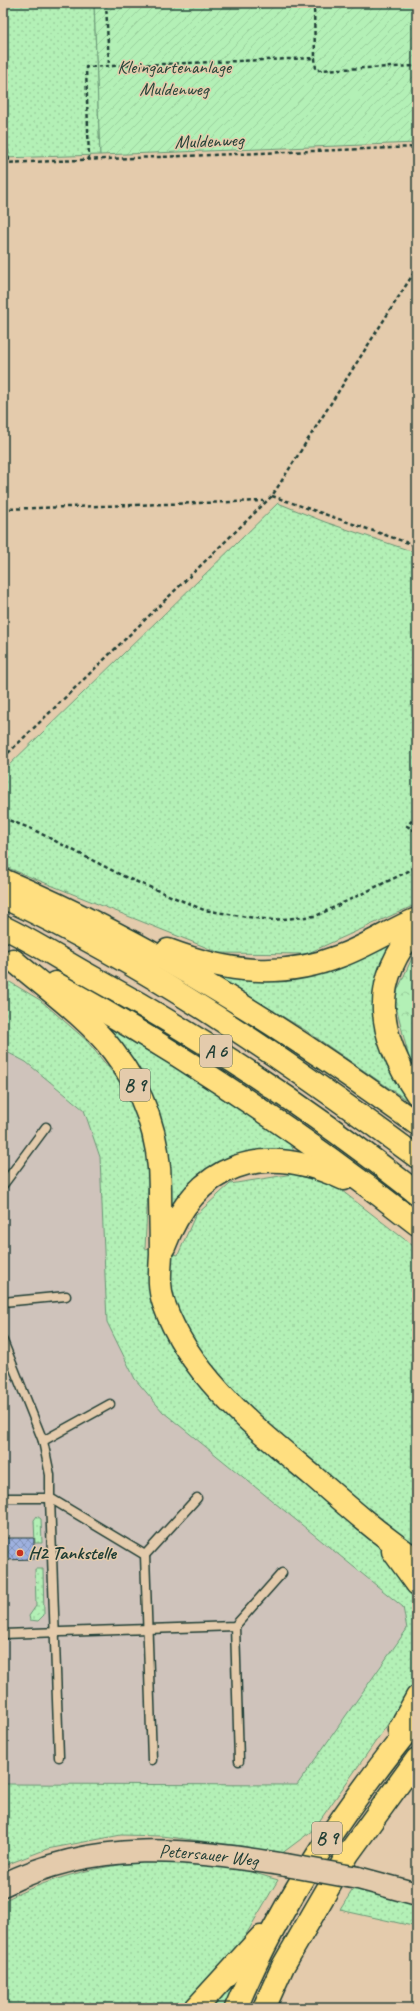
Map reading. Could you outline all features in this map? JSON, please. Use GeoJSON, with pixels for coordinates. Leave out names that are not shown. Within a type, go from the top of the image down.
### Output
{"type":"FeatureCollection","features":[{"type":"Feature","properties":{"kind":"highway"},"geometry":{"type":"LineString","coordinates":[[3,880],[114,932],[225,994],[285,1031],[344,1071],[417,1124]]}},
{"type":"Feature","properties":{"kind":"highway","name":"A 6"},"geometry":{"type":"LineString","coordinates":[[3,897],[88,941],[189,1000],[258,1044],[417,1157]]}},
{"type":"Feature","properties":{"kind":"highway"},"geometry":{"type":"LineString","coordinates":[[114,932],[218,966],[249,970],[275,970],[300,967],[340,956],[417,919]]}},
{"type":"Feature","properties":{"kind":"highway","name":"A 6"},"geometry":{"type":"LineString","coordinates":[[3,928],[156,1013],[282,1094],[360,1148],[417,1193]]}},
{"type":"Feature","properties":{"kind":"highway"},"geometry":{"type":"LineString","coordinates":[[417,928],[401,948],[393,962],[385,991],[384,1018],[391,1046],[403,1073],[417,1094]]}},
{"type":"Feature","properties":{"kind":"highway"},"geometry":{"type":"LineString","coordinates":[[8,958],[85,1000],[187,1062],[323,1154],[382,1196],[417,1224]]}},
{"type":"Feature","properties":{"kind":"highway","name":"B 9"},"geometry":{"type":"LineString","coordinates":[[8,958],[87,1023],[112,1049],[133,1081],[148,1112],[158,1152],[161,1256]]}},
{"type":"Feature","properties":{"kind":"highway"},"geometry":{"type":"LineString","coordinates":[[382,1196],[327,1171],[299,1162],[269,1160],[253,1162],[225,1171],[212,1179],[191,1197],[172,1225],[161,1256],[159,1281],[164,1303],[175,1329],[189,1353],[211,1381],[249,1421],[384,1538],[417,1560]]}},
{"type":"Feature","properties":{"kind":"highway"},"geometry":{"type":"LineString","coordinates":[[384,1538],[417,1584]]}},
{"type":"Feature","properties":{"kind":"highway","name":"B 9"},"geometry":{"type":"LineString","coordinates":[[383,1761],[417,1697]]}},
{"type":"Feature","properties":{"kind":"highway","name":"B 9"},"geometry":{"type":"LineString","coordinates":[[236,2008],[278,1918],[328,1836],[383,1761],[417,1719]]}},
{"type":"Feature","properties":{"kind":"highway","name":"B 9"},"geometry":{"type":"LineString","coordinates":[[264,2008],[284,1966],[348,1854],[417,1758]]}},
{"type":"Feature","properties":{"kind":"highway"},"geometry":{"type":"LineString","coordinates":[[196,2008],[278,1918]]}},
{"type":"Feature","properties":{"kind":"highway"},"geometry":{"type":"LineString","coordinates":[[282,2008],[284,1966]]}},
{"type":"Feature","properties":{"kind":"street","name":"Petersauer Weg"},"geometry":{"type":"LineString","coordinates":[[3,1885],[51,1865],[74,1859],[132,1851],[197,1852],[286,1865],[358,1878],[417,1894]]}},
{"type":"Feature","properties":{"kind":"lane"},"geometry":{"type":"LineString","coordinates":[[3,1185],[46,1127]]}},
{"type":"Feature","properties":{"kind":"lane"},"geometry":{"type":"LineString","coordinates":[[3,1302],[66,1296]]}},
{"type":"Feature","properties":{"kind":"lane"},"geometry":{"type":"LineString","coordinates":[[3,1341],[43,1441],[50,1475],[59,1757]]}},
{"type":"Feature","properties":{"kind":"lane"},"geometry":{"type":"LineString","coordinates":[[43,1441],[110,1404]]}},
{"type":"Feature","properties":{"kind":"lane"},"geometry":{"type":"LineString","coordinates":[[3,1498],[50,1498],[145,1555]]}},
{"type":"Feature","properties":{"kind":"lane"},"geometry":{"type":"LineString","coordinates":[[152,1760],[145,1555],[197,1498]]}},
{"type":"Feature","properties":{"kind":"lane"},"geometry":{"type":"LineString","coordinates":[[239,1761],[235,1626],[282,1573]]}},
{"type":"Feature","properties":{"kind":"lane"},"geometry":{"type":"LineString","coordinates":[[3,1634],[235,1626]]}},
{"type":"Feature","properties":{"kind":"path"},"geometry":{"type":"LineString","coordinates":[[106,3],[109,66]]}},
{"type":"Feature","properties":{"kind":"path"},"geometry":{"type":"LineString","coordinates":[[314,3],[316,70],[417,66]]}},
{"type":"Feature","properties":{"kind":"path"},"geometry":{"type":"LineString","coordinates":[[89,160],[86,67],[315,58]]}},
{"type":"Feature","properties":{"kind":"path"},"geometry":{"type":"LineString","coordinates":[[3,115],[9,162]]}},
{"type":"Feature","properties":{"kind":"path","name":"Muldenweg"},"geometry":{"type":"LineString","coordinates":[[3,162],[417,147]]}},
{"type":"Feature","properties":{"kind":"path"},"geometry":{"type":"LineString","coordinates":[[3,758],[265,501],[272,496],[417,268]]}},
{"type":"Feature","properties":{"kind":"path"},"geometry":{"type":"LineString","coordinates":[[272,496],[417,546]]}},
{"type":"Feature","properties":{"kind":"path"},"geometry":{"type":"LineString","coordinates":[[3,509],[265,501]]}},
{"type":"Feature","properties":{"kind":"path"},"geometry":{"type":"LineString","coordinates":[[417,816],[408,826],[417,832]]}},
{"type":"Feature","properties":{"kind":"path"},"geometry":{"type":"LineString","coordinates":[[3,818],[32,829],[123,876],[204,910],[272,920],[316,916],[417,867]]}},
{"type":"Feature","properties":{"kind":"shaded area"},"geometry":{"type":"Polygon","coordinates":[[[3,1050],[26,1062],[84,1110],[100,1157],[107,1322],[135,1379],[163,1412],[403,1607],[407,1629],[297,1785],[3,1784],[3,1050]]]}},
{"type":"Feature","properties":{"kind":"green space"},"geometry":{"type":"Polygon","coordinates":[[[3,3],[94,3],[100,155],[3,158],[3,3]]]}},
{"type":"Feature","properties":{"kind":"green space","name":"Kleingartenanlage Muldenweg"},"geometry":{"type":"Polygon","coordinates":[[[94,3],[417,3],[417,143],[100,155],[94,3]]]}},
{"type":"Feature","properties":{"kind":"green space"},"geometry":{"type":"Polygon","coordinates":[[[278,503],[325,522],[417,553],[417,904],[306,954],[220,953],[3,866],[3,771],[278,503]]]}},
{"type":"Feature","properties":{"kind":"green space"},"geometry":{"type":"Polygon","coordinates":[[[394,937],[387,962],[407,1098],[405,1099],[305,1030],[216,976],[394,937]]]}},
{"type":"Feature","properties":{"kind":"green space"},"geometry":{"type":"Polygon","coordinates":[[[417,947],[417,1071],[410,1062],[394,998],[417,947]]]}},
{"type":"Feature","properties":{"kind":"green space"},"geometry":{"type":"Polygon","coordinates":[[[3,978],[40,1000],[86,1040],[126,1089],[140,1125],[149,1169],[145,1249],[178,1255],[195,1216],[230,1184],[293,1174],[337,1187],[417,1249],[417,1683],[313,1830],[281,1854],[242,1846],[161,1836],[121,1835],[47,1849],[3,1866],[3,1784],[297,1785],[407,1629],[403,1607],[163,1412],[135,1379],[107,1322],[100,1157],[84,1110],[26,1062],[3,1050],[3,978]]]}},
{"type":"Feature","properties":{"kind":"green space"},"geometry":{"type":"Polygon","coordinates":[[[107,1027],[193,1078],[291,1144],[294,1152],[285,1154],[175,1208],[168,1207],[166,1167],[105,1032],[107,1027]]]}},
{"type":"Feature","properties":{"kind":"green space"},"geometry":{"type":"Polygon","coordinates":[[[37,1516],[41,1519],[42,1543],[35,1543],[34,1520],[37,1516]]]}},
{"type":"Feature","properties":{"kind":"green space"},"geometry":{"type":"Polygon","coordinates":[[[35,1569],[43,1569],[44,1615],[38,1621],[30,1620],[29,1616],[36,1606],[35,1569]]]}},
{"type":"Feature","properties":{"kind":"green space"},"geometry":{"type":"Polygon","coordinates":[[[150,1862],[197,1864],[238,1868],[278,1880],[234,1955],[192,1998],[179,2008],[3,2008],[3,1901],[56,1879],[74,1874],[112,1866],[150,1862]]]}},
{"type":"Feature","properties":{"kind":"green space"},"geometry":{"type":"Polygon","coordinates":[[[355,1886],[417,1904],[417,1927],[340,1910],[355,1886]]]}},
{"type":"Feature","properties":{"kind":"green space"},"geometry":{"type":"Polygon","coordinates":[[[231,1984],[233,1987],[226,2008],[207,2008],[231,1984]]]}},
{"type":"Feature","properties":{"kind":"building"},"geometry":{"type":"Polygon","coordinates":[[[4,1538],[34,1538],[34,1559],[5,1560],[4,1538]]]}},
{"type":"Feature","properties":{"kind":"place","name":"H2 Tankstelle"},"geometry":{"type":"Point","coordinates":[20,1553]}}]}
